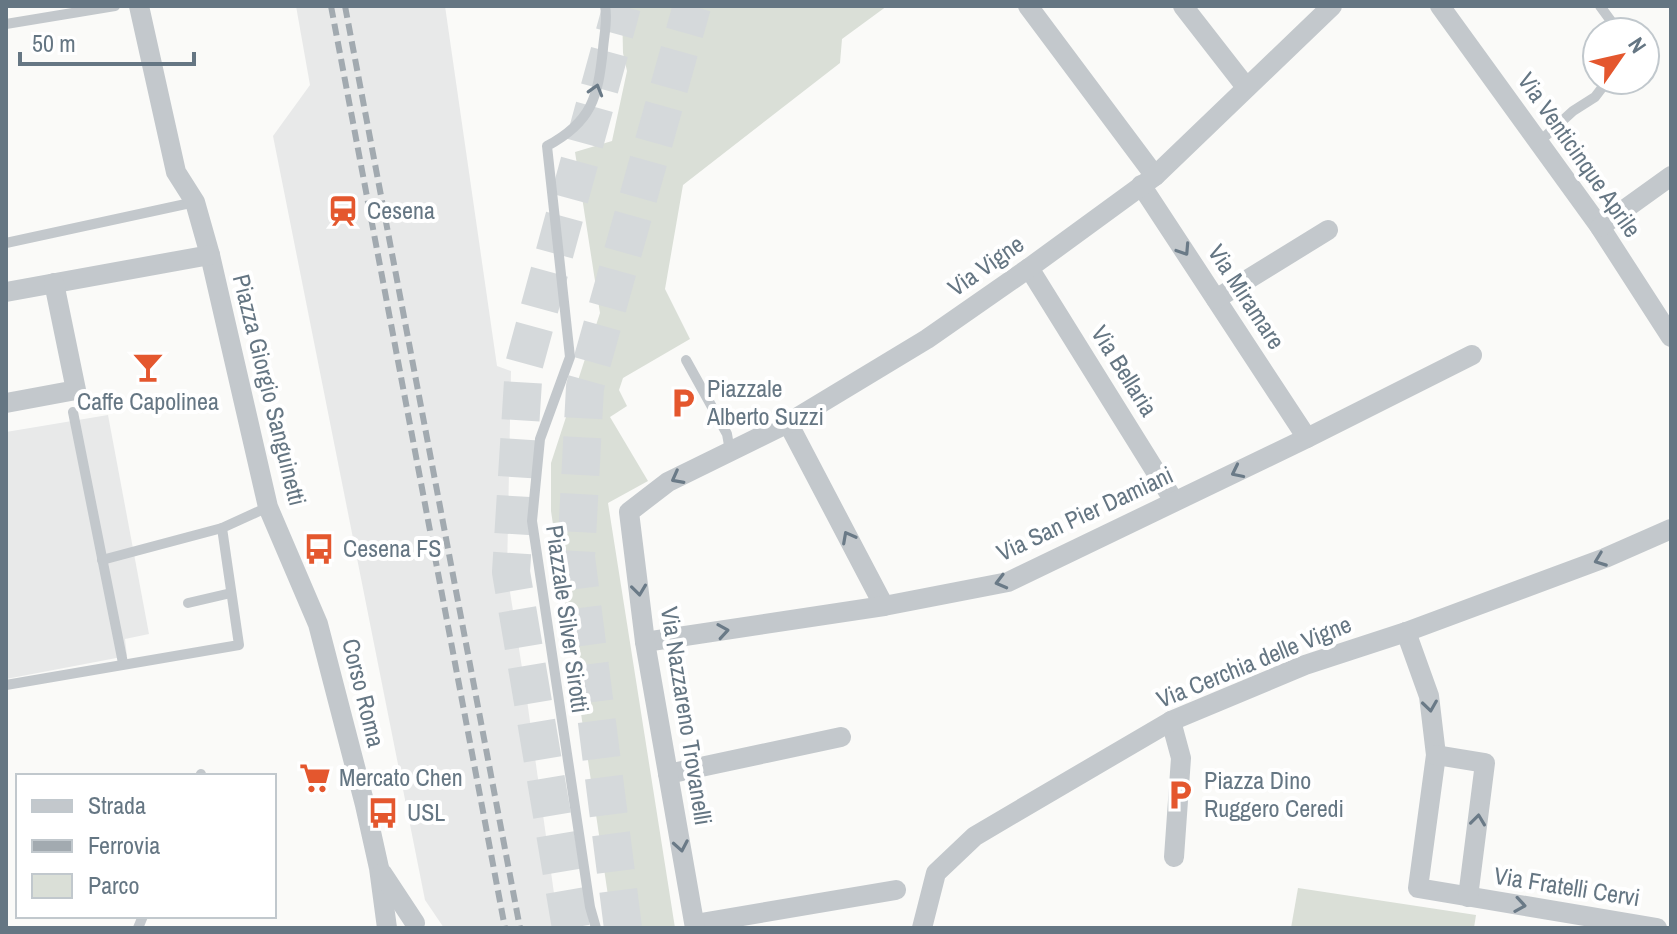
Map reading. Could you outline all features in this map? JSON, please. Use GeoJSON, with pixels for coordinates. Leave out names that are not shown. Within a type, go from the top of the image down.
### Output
{"type":"FeatureCollection","features":[{"type":"Feature","properties":{"kind":"street","name":"Piazza Giorgio Sanguinetti"},"geometry":{"type":"LineString","coordinates":[[139,6],[176,172],[195,202],[210,255],[268,507],[318,624]]}},
{"type":"Feature","properties":{"kind":"street","name":"Via Miramare"},"geometry":{"type":"LineString","coordinates":[[1028,6],[1148,180],[1216,299],[1307,438]]}},
{"type":"Feature","properties":{"kind":"street"},"geometry":{"type":"LineString","coordinates":[[1183,6],[1246,87]]}},
{"type":"Feature","properties":{"kind":"street","name":"Via Vigne"},"geometry":{"type":"LineString","coordinates":[[629,512],[668,482],[788,423],[927,339],[1029,268],[1148,180],[1332,6]]}},
{"type":"Feature","properties":{"kind":"street","name":"Via Venticinque Aprile"},"geometry":{"type":"LineString","coordinates":[[1440,6],[1600,227],[1671,337]]}},
{"type":"Feature","properties":{"kind":"street"},"geometry":{"type":"LineString","coordinates":[[1600,227],[1671,176]]}},
{"type":"Feature","properties":{"kind":"street"},"geometry":{"type":"LineString","coordinates":[[1216,299],[1328,230]]}},
{"type":"Feature","properties":{"kind":"street"},"geometry":{"type":"LineString","coordinates":[[6,292],[210,255]]}},
{"type":"Feature","properties":{"kind":"street","name":"Via Bellaria"},"geometry":{"type":"LineString","coordinates":[[1029,268],[1174,501]]}},
{"type":"Feature","properties":{"kind":"street"},"geometry":{"type":"LineString","coordinates":[[6,403],[76,390],[54,283]]}},
{"type":"Feature","properties":{"kind":"street","name":"Via San Pier Damiani"},"geometry":{"type":"LineString","coordinates":[[645,642],[884,606],[1008,582],[1472,355]]}},
{"type":"Feature","properties":{"kind":"street"},"geometry":{"type":"LineString","coordinates":[[788,423],[884,606]]}},
{"type":"Feature","properties":{"kind":"street","name":"Via Nazzareno Trovanelli"},"geometry":{"type":"LineString","coordinates":[[629,512],[645,642],[695,926]]}},
{"type":"Feature","properties":{"kind":"street","name":"Via Cerchia delle Vigne"},"geometry":{"type":"LineString","coordinates":[[922,928],[936,873],[975,836],[1171,721],[1305,665],[1406,632],[1605,558],[1671,529]]}},
{"type":"Feature","properties":{"kind":"street","name":"Corso Roma"},"geometry":{"type":"LineString","coordinates":[[318,624],[379,868],[390,928]]}},
{"type":"Feature","properties":{"kind":"street","name":"Via Fratelli Cervi"},"geometry":{"type":"LineString","coordinates":[[1406,632],[1429,696],[1436,755],[1418,888],[1657,928]]}},
{"type":"Feature","properties":{"kind":"street"},"geometry":{"type":"LineString","coordinates":[[1171,721],[1181,758],[1174,857]]}},
{"type":"Feature","properties":{"kind":"street"},"geometry":{"type":"LineString","coordinates":[[668,774],[841,737]]}},
{"type":"Feature","properties":{"kind":"street","name":"Via Fratelli Cervi"},"geometry":{"type":"LineString","coordinates":[[1436,755],[1485,763],[1468,897]]}},
{"type":"Feature","properties":{"kind":"street","name":"Corso Roma"},"geometry":{"type":"LineString","coordinates":[[379,868],[421,926]]}},
{"type":"Feature","properties":{"kind":"street"},"geometry":{"type":"LineString","coordinates":[[695,926],[896,890]]}},
{"type":"Feature","properties":{"kind":"street"},"geometry":{"type":"LineString","coordinates":[[390,928],[421,926]]}},
{"type":"Feature","properties":{"kind":"lane"},"geometry":{"type":"LineString","coordinates":[[6,24],[115,6]]}},
{"type":"Feature","properties":{"kind":"lane","name":"Piazzale Silver Sirotti"},"geometry":{"type":"LineString","coordinates":[[596,928],[590,907],[532,521],[540,439],[570,357],[547,146],[573,130],[594,101],[600,80],[606,10]]}},
{"type":"Feature","properties":{"kind":"lane"},"geometry":{"type":"LineString","coordinates":[[1539,142],[1573,111],[1596,96]]}},
{"type":"Feature","properties":{"kind":"lane"},"geometry":{"type":"LineString","coordinates":[[6,243],[195,202]]}},
{"type":"Feature","properties":{"kind":"lane"},"geometry":{"type":"LineString","coordinates":[[686,360],[727,434],[730,451]]}},
{"type":"Feature","properties":{"kind":"lane"},"geometry":{"type":"LineString","coordinates":[[73,412],[123,663]]}},
{"type":"Feature","properties":{"kind":"lane"},"geometry":{"type":"LineString","coordinates":[[102,560],[222,528],[268,507]]}},
{"type":"Feature","properties":{"kind":"lane"},"geometry":{"type":"LineString","coordinates":[[6,685],[239,645],[222,528]]}},
{"type":"Feature","properties":{"kind":"lane"},"geometry":{"type":"LineString","coordinates":[[188,603],[231,593]]}},
{"type":"Feature","properties":{"kind":"shaded area"},"geometry":{"type":"Polygon","coordinates":[[[296,6],[445,6],[497,366],[511,371],[507,573],[557,928],[444,928],[425,900],[273,136],[310,85],[296,6]]]}},
{"type":"Feature","properties":{"kind":"shaded area"},"geometry":{"type":"Polygon","coordinates":[[[108,415],[149,634],[125,639],[127,656],[6,679],[6,432],[108,415]]]}},
{"type":"Feature","properties":{"kind":"green space"},"geometry":{"type":"Polygon","coordinates":[[[622,6],[887,6],[842,39],[840,63],[683,185],[665,289],[690,339],[623,378],[619,390],[627,406],[610,417],[648,481],[608,503],[675,928],[615,928],[551,511],[551,463],[600,313],[575,152],[612,141],[627,71],[623,53],[622,6]]]}},
{"type":"Feature","properties":{"kind":"green space"},"geometry":{"type":"Polygon","coordinates":[[[1298,888],[1476,915],[1474,928],[1291,928],[1298,888]]]}},
{"type":"Feature","properties":{"kind":"tunnel"},"geometry":{"type":"LineString","coordinates":[[571,928],[511,572],[524,365],[622,6]]}},
{"type":"Feature","properties":{"kind":"tunnel"},"geometry":{"type":"LineString","coordinates":[[623,928],[576,557],[585,387],[692,6]]}},
{"type":"Feature","properties":{"kind":"railway"},"geometry":{"type":"LineString","coordinates":[[331,6],[505,928]]}},
{"type":"Feature","properties":{"kind":"railway"},"geometry":{"type":"LineString","coordinates":[[345,6],[520,928]]}},
{"type":"Feature","properties":{"kind":"place","name":"Cesena"},"geometry":{"type":"Point","coordinates":[343,211]}},
{"type":"Feature","properties":{"kind":"place","name":"Caffe Capolinea"},"geometry":{"type":"Point","coordinates":[148,367]}},
{"type":"Feature","properties":{"kind":"place","name":"Piazzale Alberto Suzzi"},"geometry":{"type":"Point","coordinates":[683,403]}},
{"type":"Feature","properties":{"kind":"place","name":"Cesena FS"},"geometry":{"type":"Point","coordinates":[319,549]}},
{"type":"Feature","properties":{"kind":"place","name":"Mercato Chen"},"geometry":{"type":"Point","coordinates":[315,778]}},
{"type":"Feature","properties":{"kind":"place","name":"Piazza Dino Ruggero Ceredi"},"geometry":{"type":"Point","coordinates":[1180,795]}},
{"type":"Feature","properties":{"kind":"place","name":"USL"},"geometry":{"type":"Point","coordinates":[383,813]}}]}
